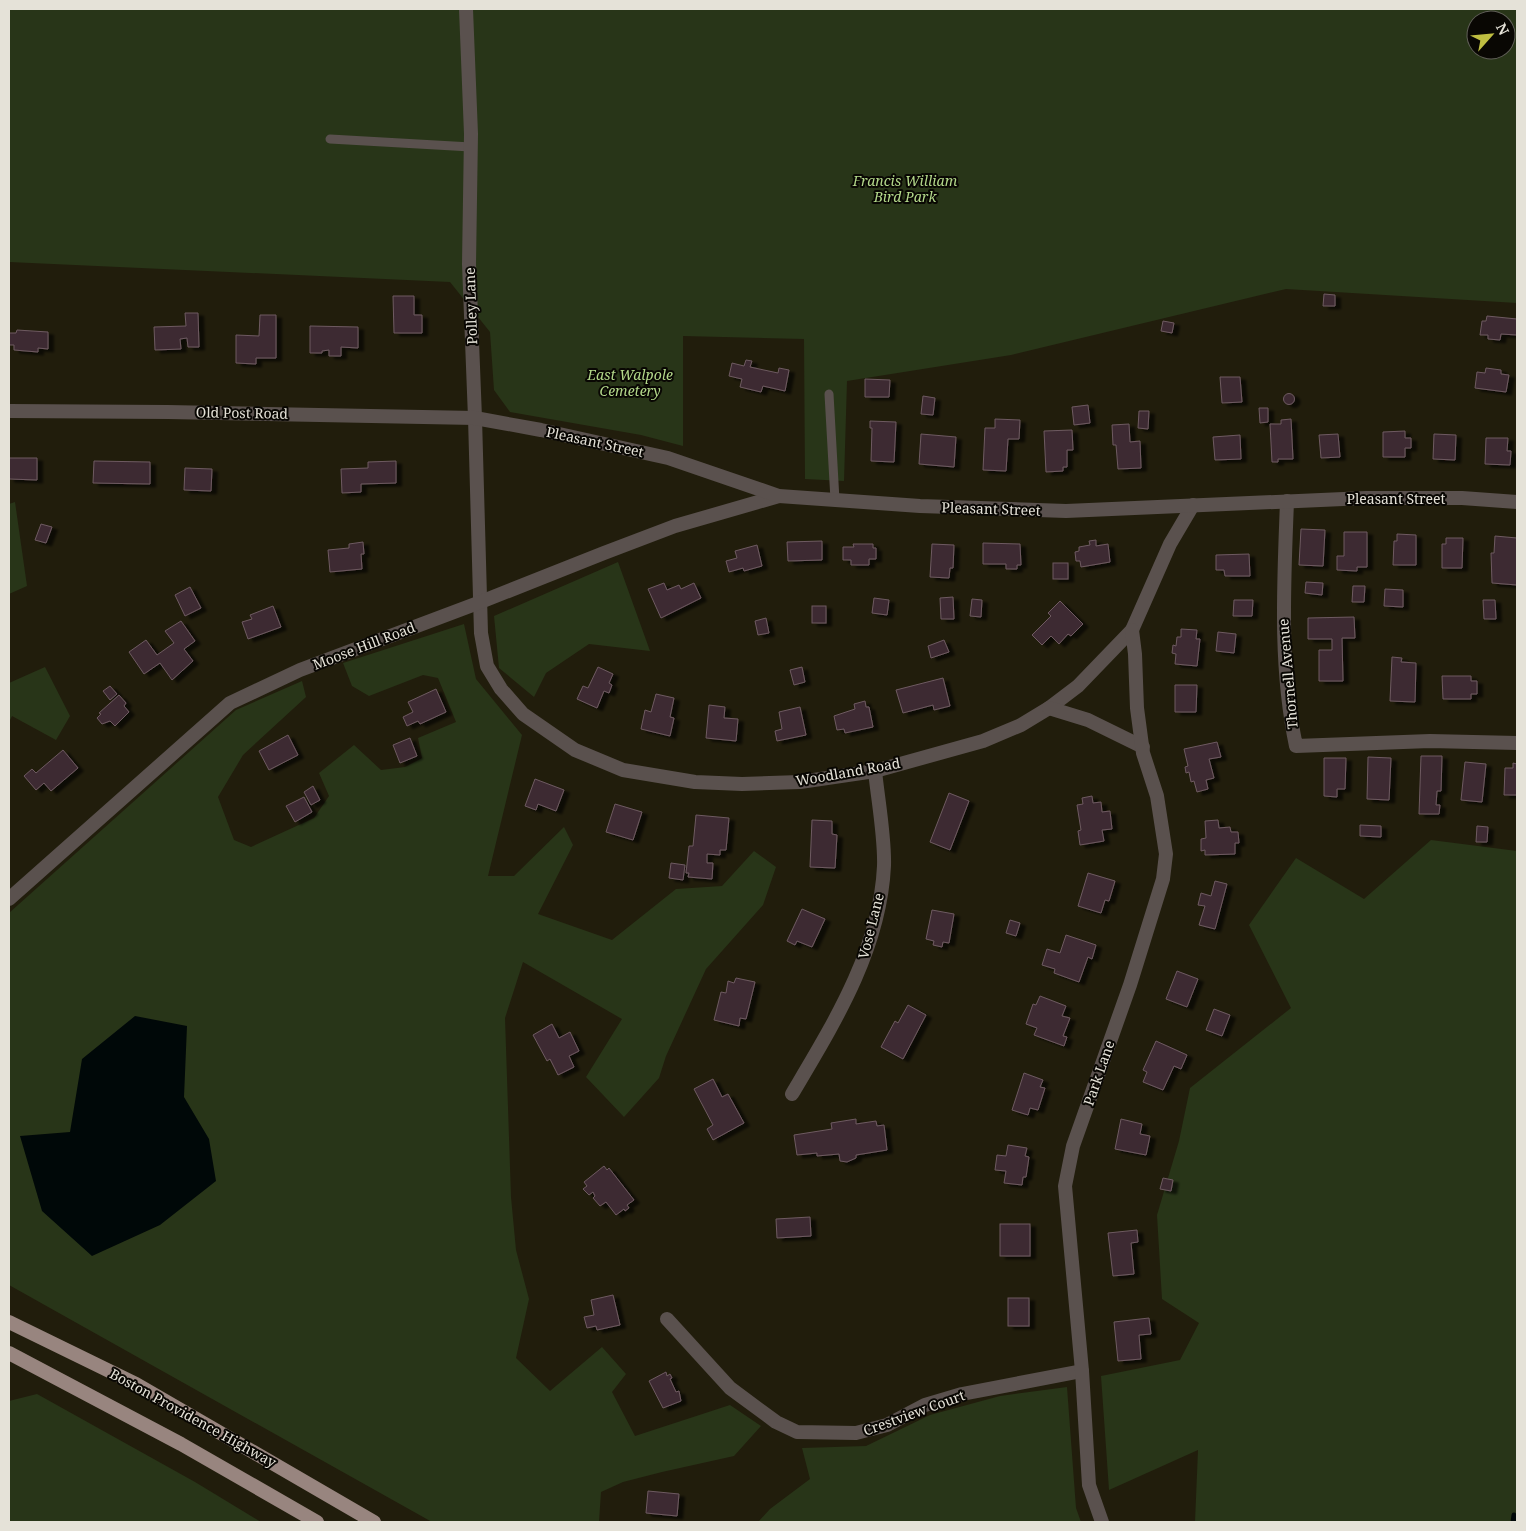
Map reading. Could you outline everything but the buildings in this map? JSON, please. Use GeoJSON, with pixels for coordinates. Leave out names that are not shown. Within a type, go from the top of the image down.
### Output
{"type":"FeatureCollection","features":[{"type":"Feature","properties":{"kind":"main road","name":"Boston Providence Highway"},"geometry":{"type":"LineString","coordinates":[[9,1322],[136,1384],[374,1522]]}},
{"type":"Feature","properties":{"kind":"main road","name":"Boston Providence Highway"},"geometry":{"type":"LineString","coordinates":[[9,1353],[181,1444],[317,1522]]}},
{"type":"Feature","properties":{"kind":"street","name":"Polley Lane"},"geometry":{"type":"LineString","coordinates":[[466,9],[471,147],[469,264],[475,418],[478,603]]}},
{"type":"Feature","properties":{"kind":"street","name":"Old Post Road"},"geometry":{"type":"LineString","coordinates":[[9,411],[475,418]]}},
{"type":"Feature","properties":{"kind":"street","name":"Pleasant Street"},"geometry":{"type":"LineString","coordinates":[[475,418],[541,430],[668,458],[778,496],[920,506],[1066,511],[1388,498],[1517,502]]}},
{"type":"Feature","properties":{"kind":"street","name":"Moose Hill Road"},"geometry":{"type":"LineString","coordinates":[[9,899],[230,703],[300,670],[675,526],[778,496]]}},
{"type":"Feature","properties":{"kind":"street","name":"Thornell Avenue"},"geometry":{"type":"LineString","coordinates":[[1287,501],[1282,616],[1289,714],[1296,746],[1430,741],[1517,743]]}},
{"type":"Feature","properties":{"kind":"street","name":"Woodland Road"},"geometry":{"type":"LineString","coordinates":[[478,603],[480,633],[487,666],[501,689],[524,714],[576,750],[623,770],[695,782],[742,784],[800,782],[875,771],[983,741],[1021,725],[1049,708],[1078,686],[1132,630],[1170,544],[1193,505]]}},
{"type":"Feature","properties":{"kind":"street","name":"Park Lane"},"geometry":{"type":"LineString","coordinates":[[1102,1522],[1089,1485],[1082,1371],[1065,1186],[1073,1146],[1130,985],[1163,880],[1166,854],[1157,796],[1143,747],[1137,708],[1132,630]]}},
{"type":"Feature","properties":{"kind":"street"},"geometry":{"type":"LineString","coordinates":[[1049,708],[1088,720],[1143,747]]}},
{"type":"Feature","properties":{"kind":"street","name":"Vose Lane"},"geometry":{"type":"LineString","coordinates":[[792,1094],[829,1031],[866,955],[878,913],[884,865],[875,771]]}},
{"type":"Feature","properties":{"kind":"street","name":"Crestview Court"},"geometry":{"type":"LineString","coordinates":[[667,1319],[730,1388],[776,1422],[797,1432],[856,1433],[887,1425],[925,1405],[962,1394],[1082,1371]]}},
{"type":"Feature","properties":{"kind":"lane"},"geometry":{"type":"LineString","coordinates":[[330,139],[471,147]]}},
{"type":"Feature","properties":{"kind":"lane"},"geometry":{"type":"LineString","coordinates":[[829,394],[835,500]]}},
{"type":"Feature","properties":{"kind":"green space","name":"Francis William Bird Park"},"geometry":{"type":"Polygon","coordinates":[[[9,9],[1517,9],[1517,303],[1286,289],[1011,355],[847,381],[844,481],[805,479],[804,339],[683,336],[683,446],[641,435],[510,412],[494,390],[490,332],[450,282],[9,262],[9,9]]]}},
{"type":"Feature","properties":{"kind":"green space"},"geometry":{"type":"Polygon","coordinates":[[[15,502],[27,586],[9,594],[9,504],[15,502]]]}},
{"type":"Feature","properties":{"kind":"green space"},"geometry":{"type":"Polygon","coordinates":[[[618,562],[650,651],[589,644],[546,673],[534,697],[499,668],[494,616],[618,562]]]}},
{"type":"Feature","properties":{"kind":"green space"},"geometry":{"type":"Polygon","coordinates":[[[464,624],[476,679],[522,735],[488,876],[514,876],[564,827],[573,845],[538,914],[612,940],[676,889],[722,886],[754,851],[776,867],[763,905],[706,969],[666,1056],[659,1078],[624,1117],[586,1077],[622,1019],[523,962],[505,1018],[511,1197],[516,1250],[529,1299],[516,1358],[550,1391],[602,1347],[626,1374],[612,1392],[635,1436],[730,1405],[761,1426],[734,1456],[623,1482],[601,1492],[599,1522],[432,1522],[9,1285],[9,913],[236,710],[302,681],[306,697],[243,755],[218,797],[234,840],[251,847],[314,818],[329,796],[319,773],[354,745],[381,770],[405,767],[422,758],[418,738],[456,722],[438,678],[423,675],[369,696],[352,686],[343,663],[464,624]]]}},
{"type":"Feature","properties":{"kind":"green space"},"geometry":{"type":"Polygon","coordinates":[[[45,667],[70,716],[56,740],[12,716],[9,722],[9,683],[45,667]]]}},
{"type":"Feature","properties":{"kind":"green space"},"geometry":{"type":"Polygon","coordinates":[[[1431,840],[1517,851],[1517,1522],[1195,1522],[1198,1450],[1109,1490],[1101,1376],[1180,1360],[1199,1323],[1162,1299],[1157,1215],[1179,1141],[1190,1088],[1291,1008],[1249,925],[1296,858],[1364,899],[1431,840]]]}},
{"type":"Feature","properties":{"kind":"green space"},"geometry":{"type":"Polygon","coordinates":[[[1067,1387],[1076,1508],[1081,1522],[758,1522],[770,1509],[810,1479],[802,1448],[866,1446],[930,1415],[1000,1396],[1067,1387]]]}},
{"type":"Feature","properties":{"kind":"green space"},"geometry":{"type":"Polygon","coordinates":[[[37,1394],[195,1482],[261,1522],[9,1522],[9,1401],[37,1394]]]}},
{"type":"Feature","properties":{"kind":"shaded area"},"geometry":{"type":"Polygon","coordinates":[[[135,1016],[187,1026],[184,1097],[209,1139],[216,1181],[160,1225],[92,1256],[42,1211],[20,1136],[70,1132],[82,1059],[135,1016]]]}},
{"type":"Feature","properties":{"kind":"waterway"},"geometry":{"type":"LineString","coordinates":[[1513,1522],[1514,1515],[1517,1520]]}},
{"type":"Feature","properties":{"kind":"park label","name":"East Walpole Cemetery"},"geometry":{"type":"Point","coordinates":[630,384]}}]}
